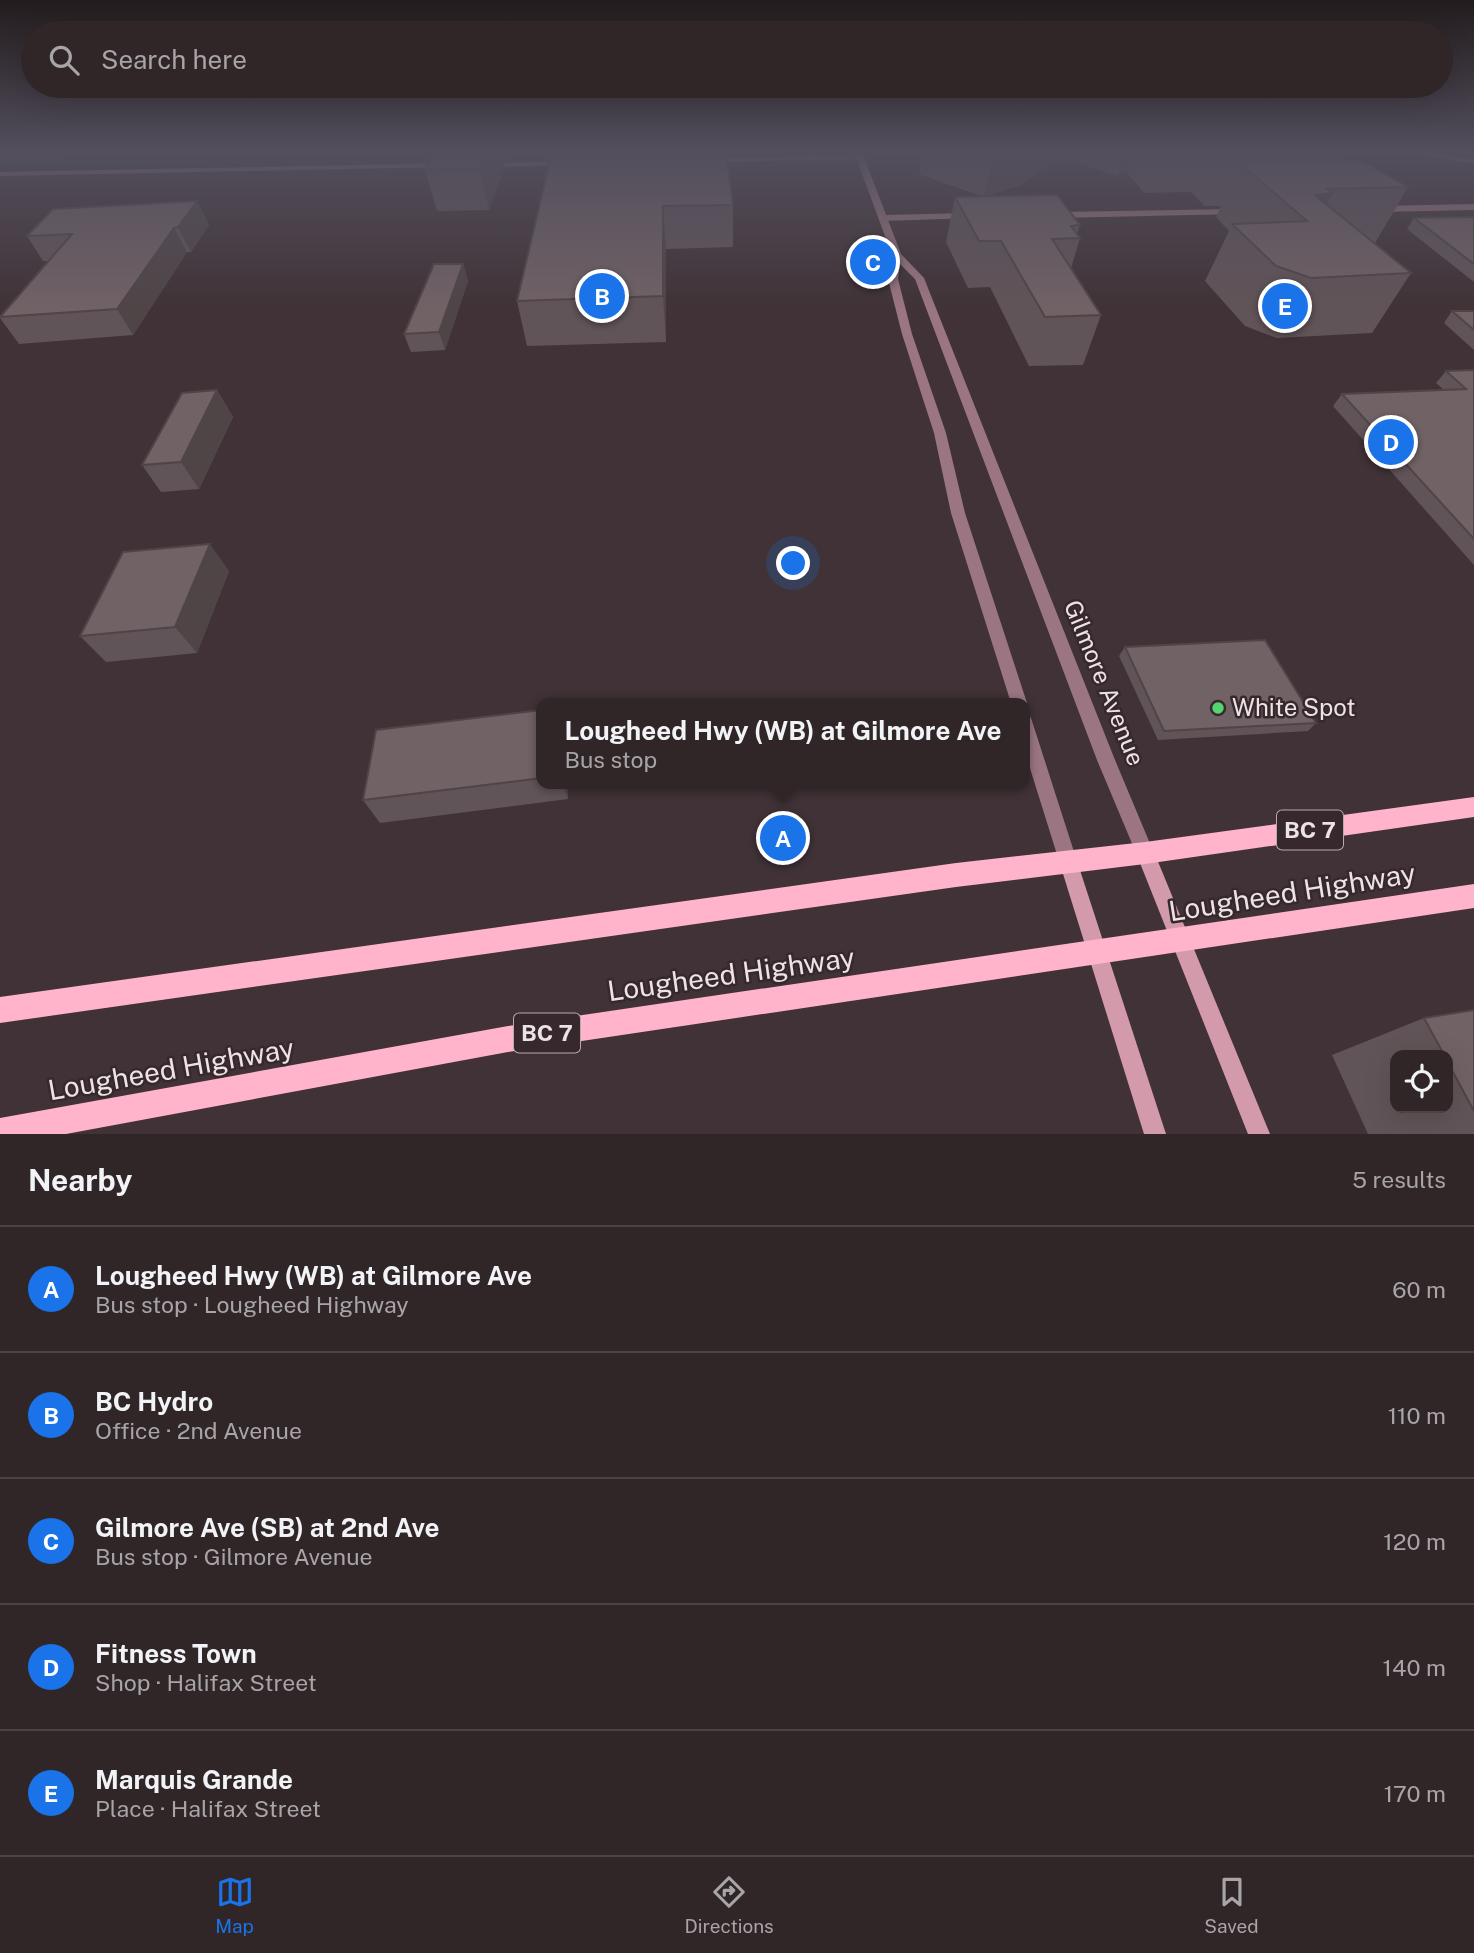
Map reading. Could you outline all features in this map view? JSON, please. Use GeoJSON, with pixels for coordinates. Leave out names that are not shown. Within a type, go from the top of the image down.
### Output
{"type":"FeatureCollection","features":[{"type":"Feature","properties":{"kind":"main road","name":"BC 7"},"geometry":{"type":"LineString","coordinates":[[0,1010],[1474,807]]}},
{"type":"Feature","properties":{"kind":"main road","name":"Gilmore Avenue"},"geometry":{"type":"LineString","coordinates":[[1145,853],[1259,1134]]}},
{"type":"Feature","properties":{"kind":"main road"},"geometry":{"type":"LineString","coordinates":[[1068,861],[1155,1134]]}},
{"type":"Feature","properties":{"kind":"main road","name":"Lougheed Highway"},"geometry":{"type":"LineString","coordinates":[[0,1132],[508,1039],[1474,897]]}},
{"type":"Feature","properties":{"kind":"street","name":"Gilmore Avenue"},"geometry":{"type":"LineString","coordinates":[[878,205],[897,255],[919,278],[1145,853]]}},
{"type":"Feature","properties":{"kind":"street"},"geometry":{"type":"LineString","coordinates":[[1366,209],[1474,207]]}},
{"type":"Feature","properties":{"kind":"street"},"geometry":{"type":"LineString","coordinates":[[1052,215],[1241,212]]}},
{"type":"Feature","properties":{"kind":"street"},"geometry":{"type":"LineString","coordinates":[[883,218],[984,216]]}},
{"type":"Feature","properties":{"kind":"street","name":"Gilmore Avenue"},"geometry":{"type":"LineString","coordinates":[[897,255],[893,279],[907,334],[940,433],[958,513],[1017,698]]}},
{"type":"Feature","properties":{"kind":"street"},"geometry":{"type":"LineString","coordinates":[[1030,740],[1068,861]]}},
{"type":"Feature","properties":{"kind":"building"},"geometry":{"type":"Polygon","coordinates":[[[194,205],[178,227],[174,228],[117,309],[0,317],[72,234],[27,236],[53,209],[194,205]]]}},
{"type":"Feature","properties":{"kind":"building"},"geometry":{"type":"Polygon","coordinates":[[[540,205],[733,205],[663,206],[663,296],[517,301],[540,205]]]}},
{"type":"Feature","properties":{"kind":"building"},"geometry":{"type":"Polygon","coordinates":[[[959,205],[1065,205],[1080,225],[1071,226],[1080,238],[1052,239],[1101,315],[1045,317],[1001,241],[979,241],[959,205]]]}},
{"type":"Feature","properties":{"kind":"building"},"geometry":{"type":"Polygon","coordinates":[[[1288,205],[1327,205],[1411,273],[1311,278],[1276,266],[1232,224],[1307,221],[1288,205]]]}},
{"type":"Feature","properties":{"kind":"building"},"geometry":{"type":"Polygon","coordinates":[[[1474,217],[1474,264],[1414,218],[1474,217]]]}},
{"type":"Feature","properties":{"kind":"building"},"geometry":{"type":"Polygon","coordinates":[[[434,264],[463,264],[439,332],[404,334],[434,264]]]}},
{"type":"Feature","properties":{"kind":"building"},"geometry":{"type":"Polygon","coordinates":[[[1452,311],[1474,311],[1474,330],[1452,311]]]}},
{"type":"Feature","properties":{"kind":"building"},"geometry":{"type":"Polygon","coordinates":[[[1474,370],[1474,539],[1342,394],[1466,389],[1446,371],[1474,370]]]}},
{"type":"Feature","properties":{"kind":"building"},"geometry":{"type":"Polygon","coordinates":[[[217,390],[181,462],[142,465],[182,393],[217,390]]]}},
{"type":"Feature","properties":{"kind":"building"},"geometry":{"type":"Polygon","coordinates":[[[210,544],[175,627],[80,636],[123,552],[210,544]]]}},
{"type":"Feature","properties":{"kind":"building","name":"White Spot"},"geometry":{"type":"Polygon","coordinates":[[[1265,640],[1316,723],[1164,731],[1125,647],[1265,640]]]}},
{"type":"Feature","properties":{"kind":"building"},"geometry":{"type":"Polygon","coordinates":[[[536,711],[536,779],[363,800],[376,730],[536,711]]]}},
{"type":"Feature","properties":{"kind":"building"},"geometry":{"type":"Polygon","coordinates":[[[1474,1010],[1474,1111],[1453,1072],[1453,1050],[1441,1050],[1424,1018],[1474,1010]]]}},
{"type":"Feature","properties":{"kind":"place","name":"Gilmore Ave (SB) at 2nd Ave"},"geometry":{"type":"Point","coordinates":[873,262]}},
{"type":"Feature","properties":{"kind":"place","name":"BC Hydro"},"geometry":{"type":"Point","coordinates":[602,296]}},
{"type":"Feature","properties":{"kind":"place","name":"Marquis Grande"},"geometry":{"type":"Point","coordinates":[1285,306]}},
{"type":"Feature","properties":{"kind":"place","name":"Fitness Town"},"geometry":{"type":"Point","coordinates":[1391,442]}},
{"type":"Feature","properties":{"kind":"place","name":"White Spot"},"geometry":{"type":"Point","coordinates":[1218,708]}},
{"type":"Feature","properties":{"kind":"place","name":"Lougheed Hwy (WB) at Gilmore Ave"},"geometry":{"type":"Point","coordinates":[783,838]}}]}
